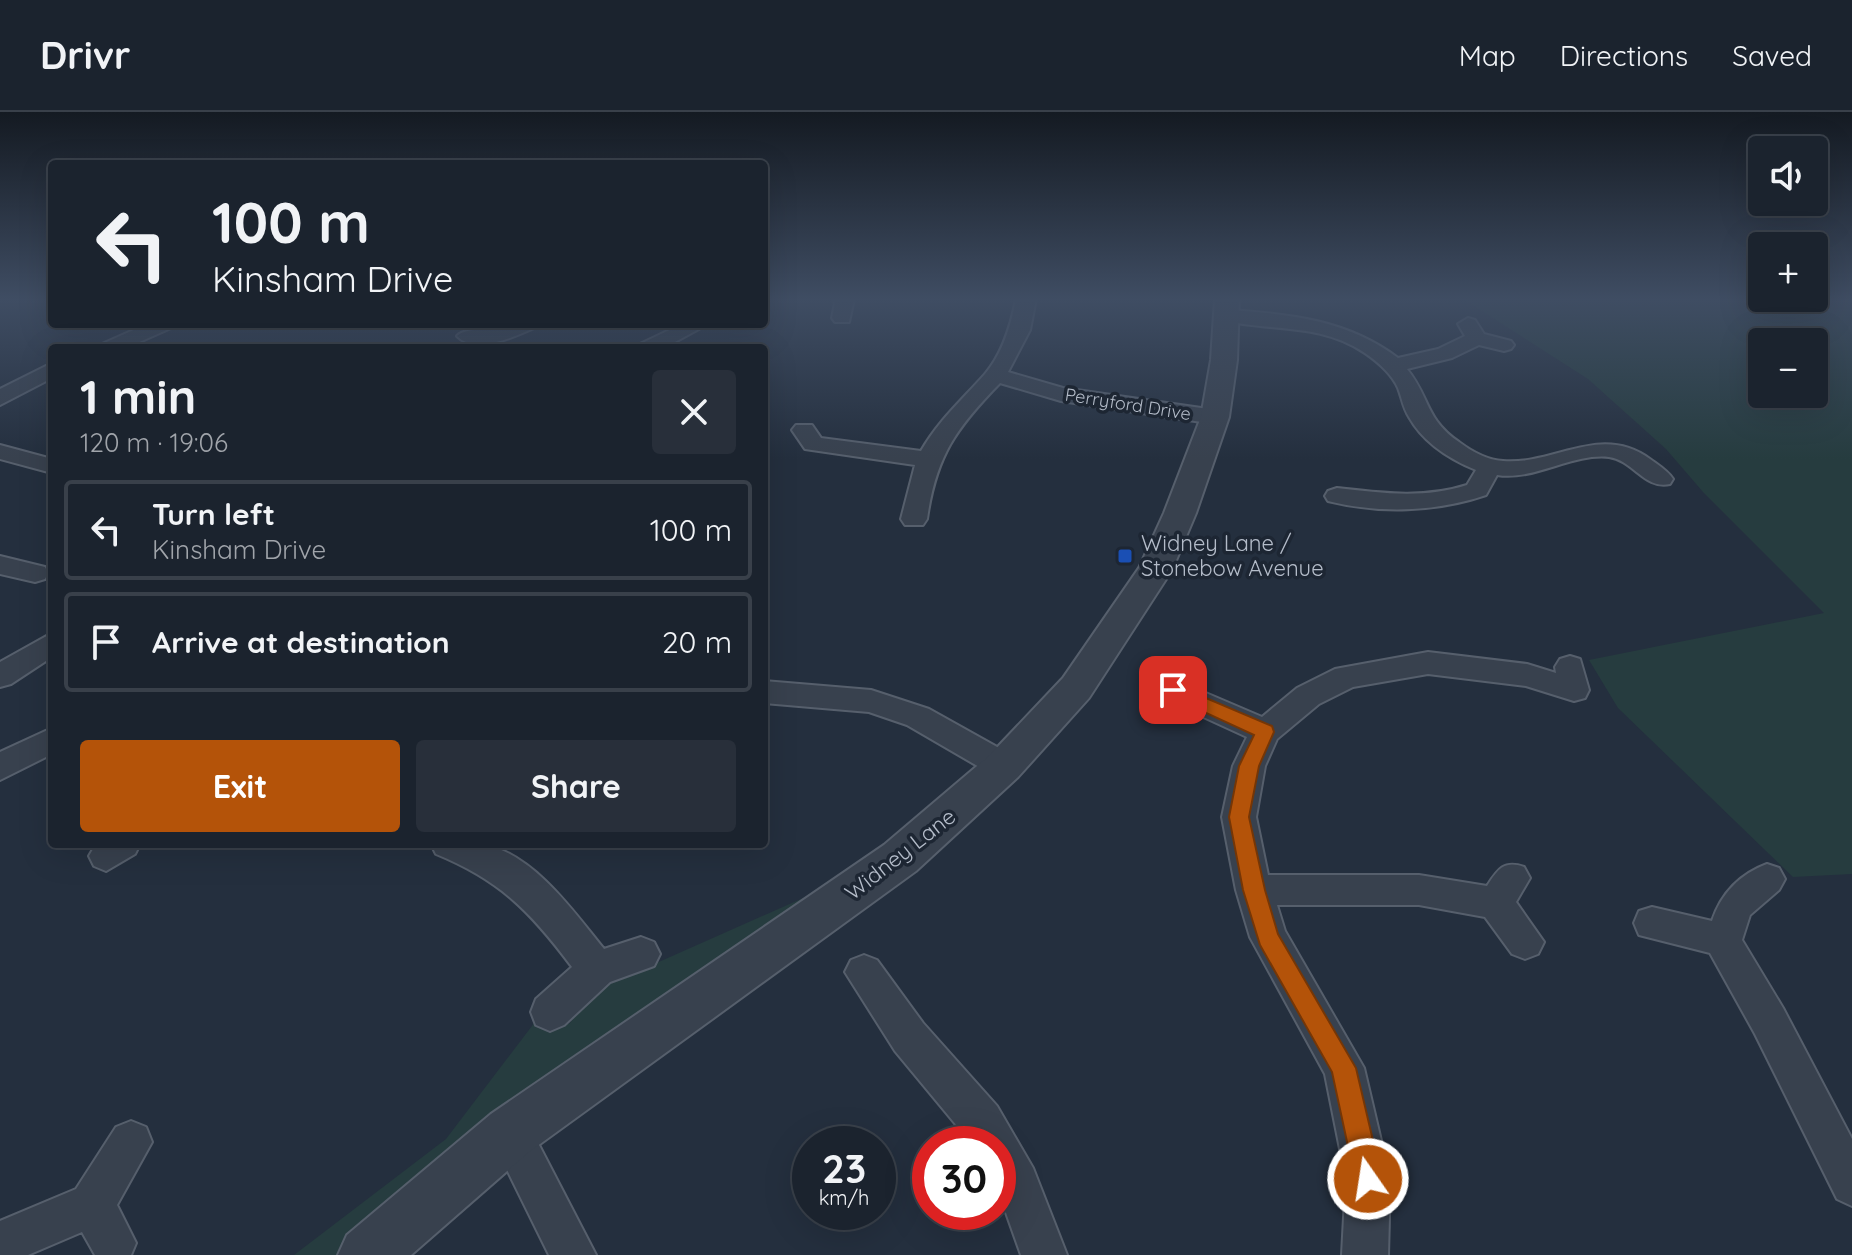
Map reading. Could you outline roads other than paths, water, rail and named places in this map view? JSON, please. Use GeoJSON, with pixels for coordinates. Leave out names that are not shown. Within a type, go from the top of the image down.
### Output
{"type":"FeatureCollection","features":[{"type":"Feature","properties":{"kind":"street"},"geometry":{"type":"LineString","coordinates":[[914,519],[918,484],[941,432],[996,375],[1008,352]]}},
{"type":"Feature","properties":{"kind":"street","name":"Widney Lane"},"geometry":{"type":"LineString","coordinates":[[367,1255],[510,1133],[900,858],[1004,766],[1076,688],[1155,570],[1180,513],[1215,417],[1223,352]]}},
{"type":"Feature","properties":{"kind":"street"},"geometry":{"type":"LineString","coordinates":[[1371,352],[1392,366],[1406,383],[1420,418],[1437,437],[1489,467],[1514,468],[1616,445],[1661,479]]}},
{"type":"Feature","properties":{"kind":"street"},"geometry":{"type":"LineString","coordinates":[[1392,366],[1447,352]]}},
{"type":"Feature","properties":{"kind":"street"},"geometry":{"type":"LineString","coordinates":[[0,398],[48,371]]}},
{"type":"Feature","properties":{"kind":"street","name":"Perryford Drive"},"geometry":{"type":"LineString","coordinates":[[996,375],[1061,394],[1215,417]]}},
{"type":"Feature","properties":{"kind":"street"},"geometry":{"type":"LineString","coordinates":[[793,459],[808,437],[927,459]]}},
{"type":"Feature","properties":{"kind":"street"},"geometry":{"type":"LineString","coordinates":[[0,452],[48,465]]}},
{"type":"Feature","properties":{"kind":"street"},"geometry":{"type":"LineString","coordinates":[[0,474],[26,459]]}},
{"type":"Feature","properties":{"kind":"street"},"geometry":{"type":"LineString","coordinates":[[1337,496],[1382,508],[1449,501],[1477,490],[1489,467]]}},
{"type":"Feature","properties":{"kind":"street"},"geometry":{"type":"LineString","coordinates":[[0,565],[35,573]]}},
{"type":"Feature","properties":{"kind":"street"},"geometry":{"type":"LineString","coordinates":[[0,676],[48,646]]}},
{"type":"Feature","properties":{"kind":"street"},"geometry":{"type":"LineString","coordinates":[[1365,1255],[1368,1179],[1344,1068],[1268,937],[1254,890],[1239,817],[1249,766],[1265,732],[1308,696],[1346,677],[1428,663],[1527,675],[1574,689]]}},
{"type":"Feature","properties":{"kind":"street"},"geometry":{"type":"LineString","coordinates":[[1173,690],[1265,732]]}},
{"type":"Feature","properties":{"kind":"street"},"geometry":{"type":"LineString","coordinates":[[768,692],[871,701],[918,717],[1004,766]]}},
{"type":"Feature","properties":{"kind":"street"},"geometry":{"type":"LineString","coordinates":[[0,767],[48,742]]}},
{"type":"Feature","properties":{"kind":"street"},"geometry":{"type":"LineString","coordinates":[[457,848],[508,871],[537,894],[597,969]]}},
{"type":"Feature","properties":{"kind":"street"},"geometry":{"type":"LineString","coordinates":[[1767,879],[1735,906],[1723,940],[1731,960],[1769,1021],[1852,1184]]}},
{"type":"Feature","properties":{"kind":"street"},"geometry":{"type":"LineString","coordinates":[[1254,890],[1504,891],[1525,942]]}},
{"type":"Feature","properties":{"kind":"street"},"geometry":{"type":"LineString","coordinates":[[1652,923],[1723,940]]}},
{"type":"Feature","properties":{"kind":"street"},"geometry":{"type":"LineString","coordinates":[[550,1012],[597,969],[641,954]]}},
{"type":"Feature","properties":{"kind":"street"},"geometry":{"type":"LineString","coordinates":[[864,972],[909,1037],[985,1126]]}},
{"type":"Feature","properties":{"kind":"street"},"geometry":{"type":"LineString","coordinates":[[510,1133],[573,1255]]}},
{"type":"Feature","properties":{"kind":"street"},"geometry":{"type":"LineString","coordinates":[[0,1244],[103,1224],[131,1142]]}},
{"type":"Feature","properties":{"kind":"street"},"geometry":{"type":"LineString","coordinates":[[1016,1179],[1044,1255]]}},
{"type":"Feature","properties":{"kind":"place","name":"Widney Lane / Stonebow Avenue"},"geometry":{"type":"Point","coordinates":[1125,556]}}]}
